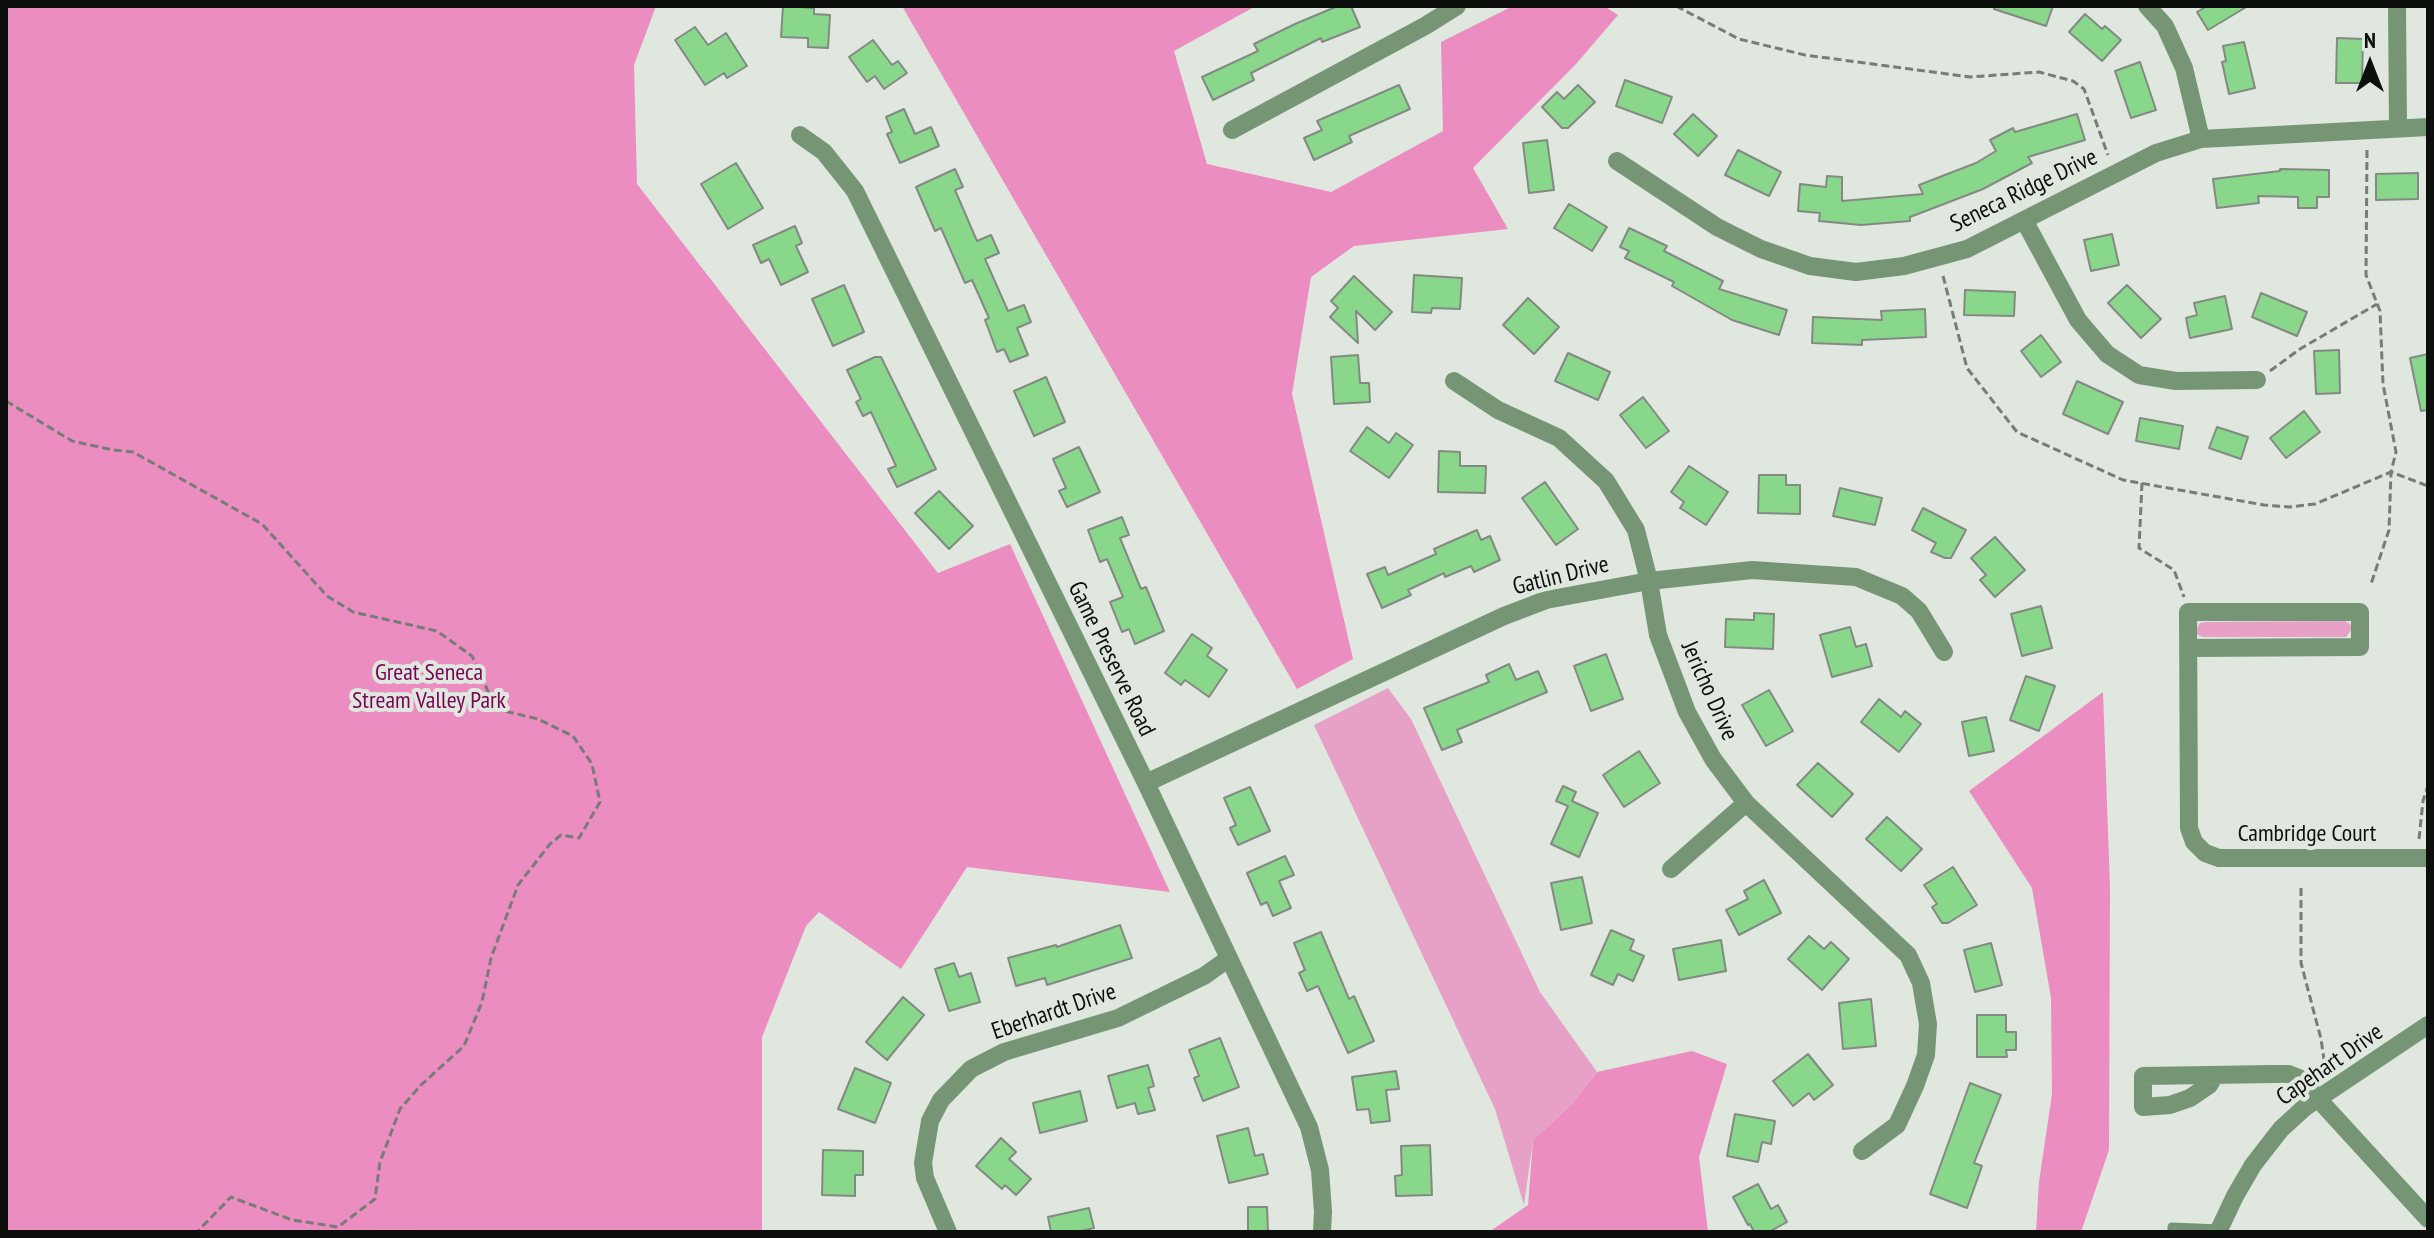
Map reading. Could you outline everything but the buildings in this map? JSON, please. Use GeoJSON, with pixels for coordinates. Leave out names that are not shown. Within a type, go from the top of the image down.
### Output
{"type":"FeatureCollection","features":[{"type":"Feature","properties":{"kind":"street"},"geometry":{"type":"LineString","coordinates":[[1232,130],[1457,6]]}},
{"type":"Feature","properties":{"kind":"street"},"geometry":{"type":"LineString","coordinates":[[2147,6],[2165,26],[2184,68],[2201,139]]}},
{"type":"Feature","properties":{"kind":"street"},"geometry":{"type":"LineString","coordinates":[[2397,6],[2398,128]]}},
{"type":"Feature","properties":{"kind":"street","name":"Seneca Ridge Drive"},"geometry":{"type":"LineString","coordinates":[[1617,161],[1717,227],[1761,249],[1810,266],[1856,272],[1904,266],[1967,249],[2156,153],[2201,139],[2428,127]]}},
{"type":"Feature","properties":{"kind":"street","name":"Game Preserve Road"},"geometry":{"type":"LineString","coordinates":[[800,135],[824,152],[855,191],[1146,783],[1309,1127],[1320,1170],[1322,1232]]}},
{"type":"Feature","properties":{"kind":"street"},"geometry":{"type":"LineString","coordinates":[[2024,220],[2078,320],[2107,354],[2139,375],[2176,381],[2257,380]]}},
{"type":"Feature","properties":{"kind":"street","name":"Jericho Drive"},"geometry":{"type":"LineString","coordinates":[[1454,381],[1498,410],[1559,438],[1606,481],[1636,530],[1658,635],[1687,712],[1713,759],[1746,803],[1908,955],[1921,983],[1928,1024],[1926,1055],[1897,1125],[1862,1151]]}},
{"type":"Feature","properties":{"kind":"street","name":"Gatlin Drive"},"geometry":{"type":"LineString","coordinates":[[1146,783],[1504,616],[1546,600],[1649,581],[1752,570],[1856,577],[1902,596],[1919,611],[1944,652]]}},
{"type":"Feature","properties":{"kind":"street"},"geometry":{"type":"LineString","coordinates":[[2188,612],[2360,612],[2360,647],[2188,648]]}},
{"type":"Feature","properties":{"kind":"street","name":"Cambridge Court"},"geometry":{"type":"LineString","coordinates":[[2188,612],[2189,828],[2194,842],[2205,853],[2219,858],[2423,858]]}},
{"type":"Feature","properties":{"kind":"street"},"geometry":{"type":"LineString","coordinates":[[1671,869],[1746,803]]}},
{"type":"Feature","properties":{"kind":"street","name":"Eberhardt Drive"},"geometry":{"type":"LineString","coordinates":[[948,1232],[925,1178],[923,1163],[930,1121],[941,1100],[971,1069],[1004,1052],[1118,1018],[1204,976],[1228,959]]}},
{"type":"Feature","properties":{"kind":"street","name":"Capehart Drive"},"geometry":{"type":"LineString","coordinates":[[2218,1230],[2253,1165],[2281,1129],[2318,1099],[2428,1025]]}},
{"type":"Feature","properties":{"kind":"street"},"geometry":{"type":"LineString","coordinates":[[2215,1075],[2289,1074],[2299,1078],[2428,1219]]}},
{"type":"Feature","properties":{"kind":"lane"},"geometry":{"type":"LineString","coordinates":[[2172,1232],[2172,1227],[2218,1230]]}},
{"type":"Feature","properties":{"kind":"path"},"geometry":{"type":"LineString","coordinates":[[1676,6],[1739,39],[1805,55],[1970,77],[2039,72],[2079,83],[2088,98],[2114,174]]}},
{"type":"Feature","properties":{"kind":"path"},"geometry":{"type":"LineString","coordinates":[[2368,130],[2366,275],[2380,311],[2383,384],[2396,452],[2391,472],[2389,530],[2371,584]]}},
{"type":"Feature","properties":{"kind":"path"},"geometry":{"type":"LineString","coordinates":[[1938,257],[1967,368],[2017,432],[2123,480],[2264,505],[2289,507],[2315,504],[2391,472],[2428,486]]}},
{"type":"Feature","properties":{"kind":"path"},"geometry":{"type":"LineString","coordinates":[[2257,380],[2300,349],[2377,304]]}},
{"type":"Feature","properties":{"kind":"path"},"geometry":{"type":"LineString","coordinates":[[6,401],[72,441],[133,452],[262,524],[327,596],[353,612],[437,631],[472,656],[496,709],[538,719],[573,736],[592,764],[600,802],[579,838],[561,835],[550,844],[518,885],[491,958],[482,1002],[464,1046],[400,1109],[380,1162],[375,1199],[338,1227],[292,1220],[231,1197],[197,1232]]}},
{"type":"Feature","properties":{"kind":"path"},"geometry":{"type":"LineString","coordinates":[[2142,483],[2139,548],[2174,570],[2188,612]]}},
{"type":"Feature","properties":{"kind":"path"},"geometry":{"type":"LineString","coordinates":[[2423,858],[2419,831],[2428,786]]}},
{"type":"Feature","properties":{"kind":"path"},"geometry":{"type":"LineString","coordinates":[[2301,888],[2301,963],[2321,1039],[2326,1078]]}},
{"type":"Feature","properties":{"kind":"shaded area"},"geometry":{"type":"Polygon","coordinates":[[[2345,621],[2352,629],[2346,637],[2203,637],[2196,630],[2200,623],[2205,622],[2345,621]]]}},
{"type":"Feature","properties":{"kind":"shaded area"},"geometry":{"type":"Polygon","coordinates":[[[1388,688],[1411,719],[1540,992],[1597,1072],[1571,1105],[1533,1140],[1524,1205],[1495,1109],[1314,725],[1388,688]]]}},
{"type":"Feature","properties":{"kind":"green space","name":"Great Seneca Stream Valley Park"},"geometry":{"type":"Polygon","coordinates":[[[6,6],[656,6],[634,65],[637,184],[938,573],[1010,544],[1170,892],[967,867],[901,969],[819,912],[806,926],[762,1037],[762,1232],[6,1232],[6,6]]]}},
{"type":"Feature","properties":{"kind":"green space"},"geometry":{"type":"Polygon","coordinates":[[[902,6],[1256,6],[1174,51],[1207,164],[1331,192],[1443,131],[1441,42],[1513,6],[1604,6],[1618,15],[1576,64],[1473,168],[1508,229],[1354,246],[1311,277],[1292,394],[1353,659],[1297,689],[902,6]]]}},
{"type":"Feature","properties":{"kind":"green space"},"geometry":{"type":"Polygon","coordinates":[[[2103,692],[2110,887],[2109,1150],[2081,1232],[2036,1232],[2039,1182],[2052,1094],[2051,998],[2032,888],[1969,791],[2103,692]]]}},
{"type":"Feature","properties":{"kind":"green space"},"geometry":{"type":"Polygon","coordinates":[[[1692,1051],[1727,1064],[1699,1157],[1708,1232],[1489,1232],[1528,1205],[1533,1140],[1571,1105],[1597,1072],[1692,1051]]]}},
{"type":"Feature","properties":{"kind":"waterway"},"geometry":{"type":"LineString","coordinates":[[174,6],[157,68],[121,174],[122,283],[102,332],[100,361],[108,384],[124,395],[150,395],[180,370],[193,311],[210,282],[243,280],[281,287],[300,308],[310,332],[315,371],[302,423],[321,473],[374,533],[461,597],[515,661],[563,708],[596,716],[634,739],[663,781],[658,827],[618,867],[585,893],[551,909],[522,936],[501,984],[474,1102],[416,1184],[391,1232]]}}]}
